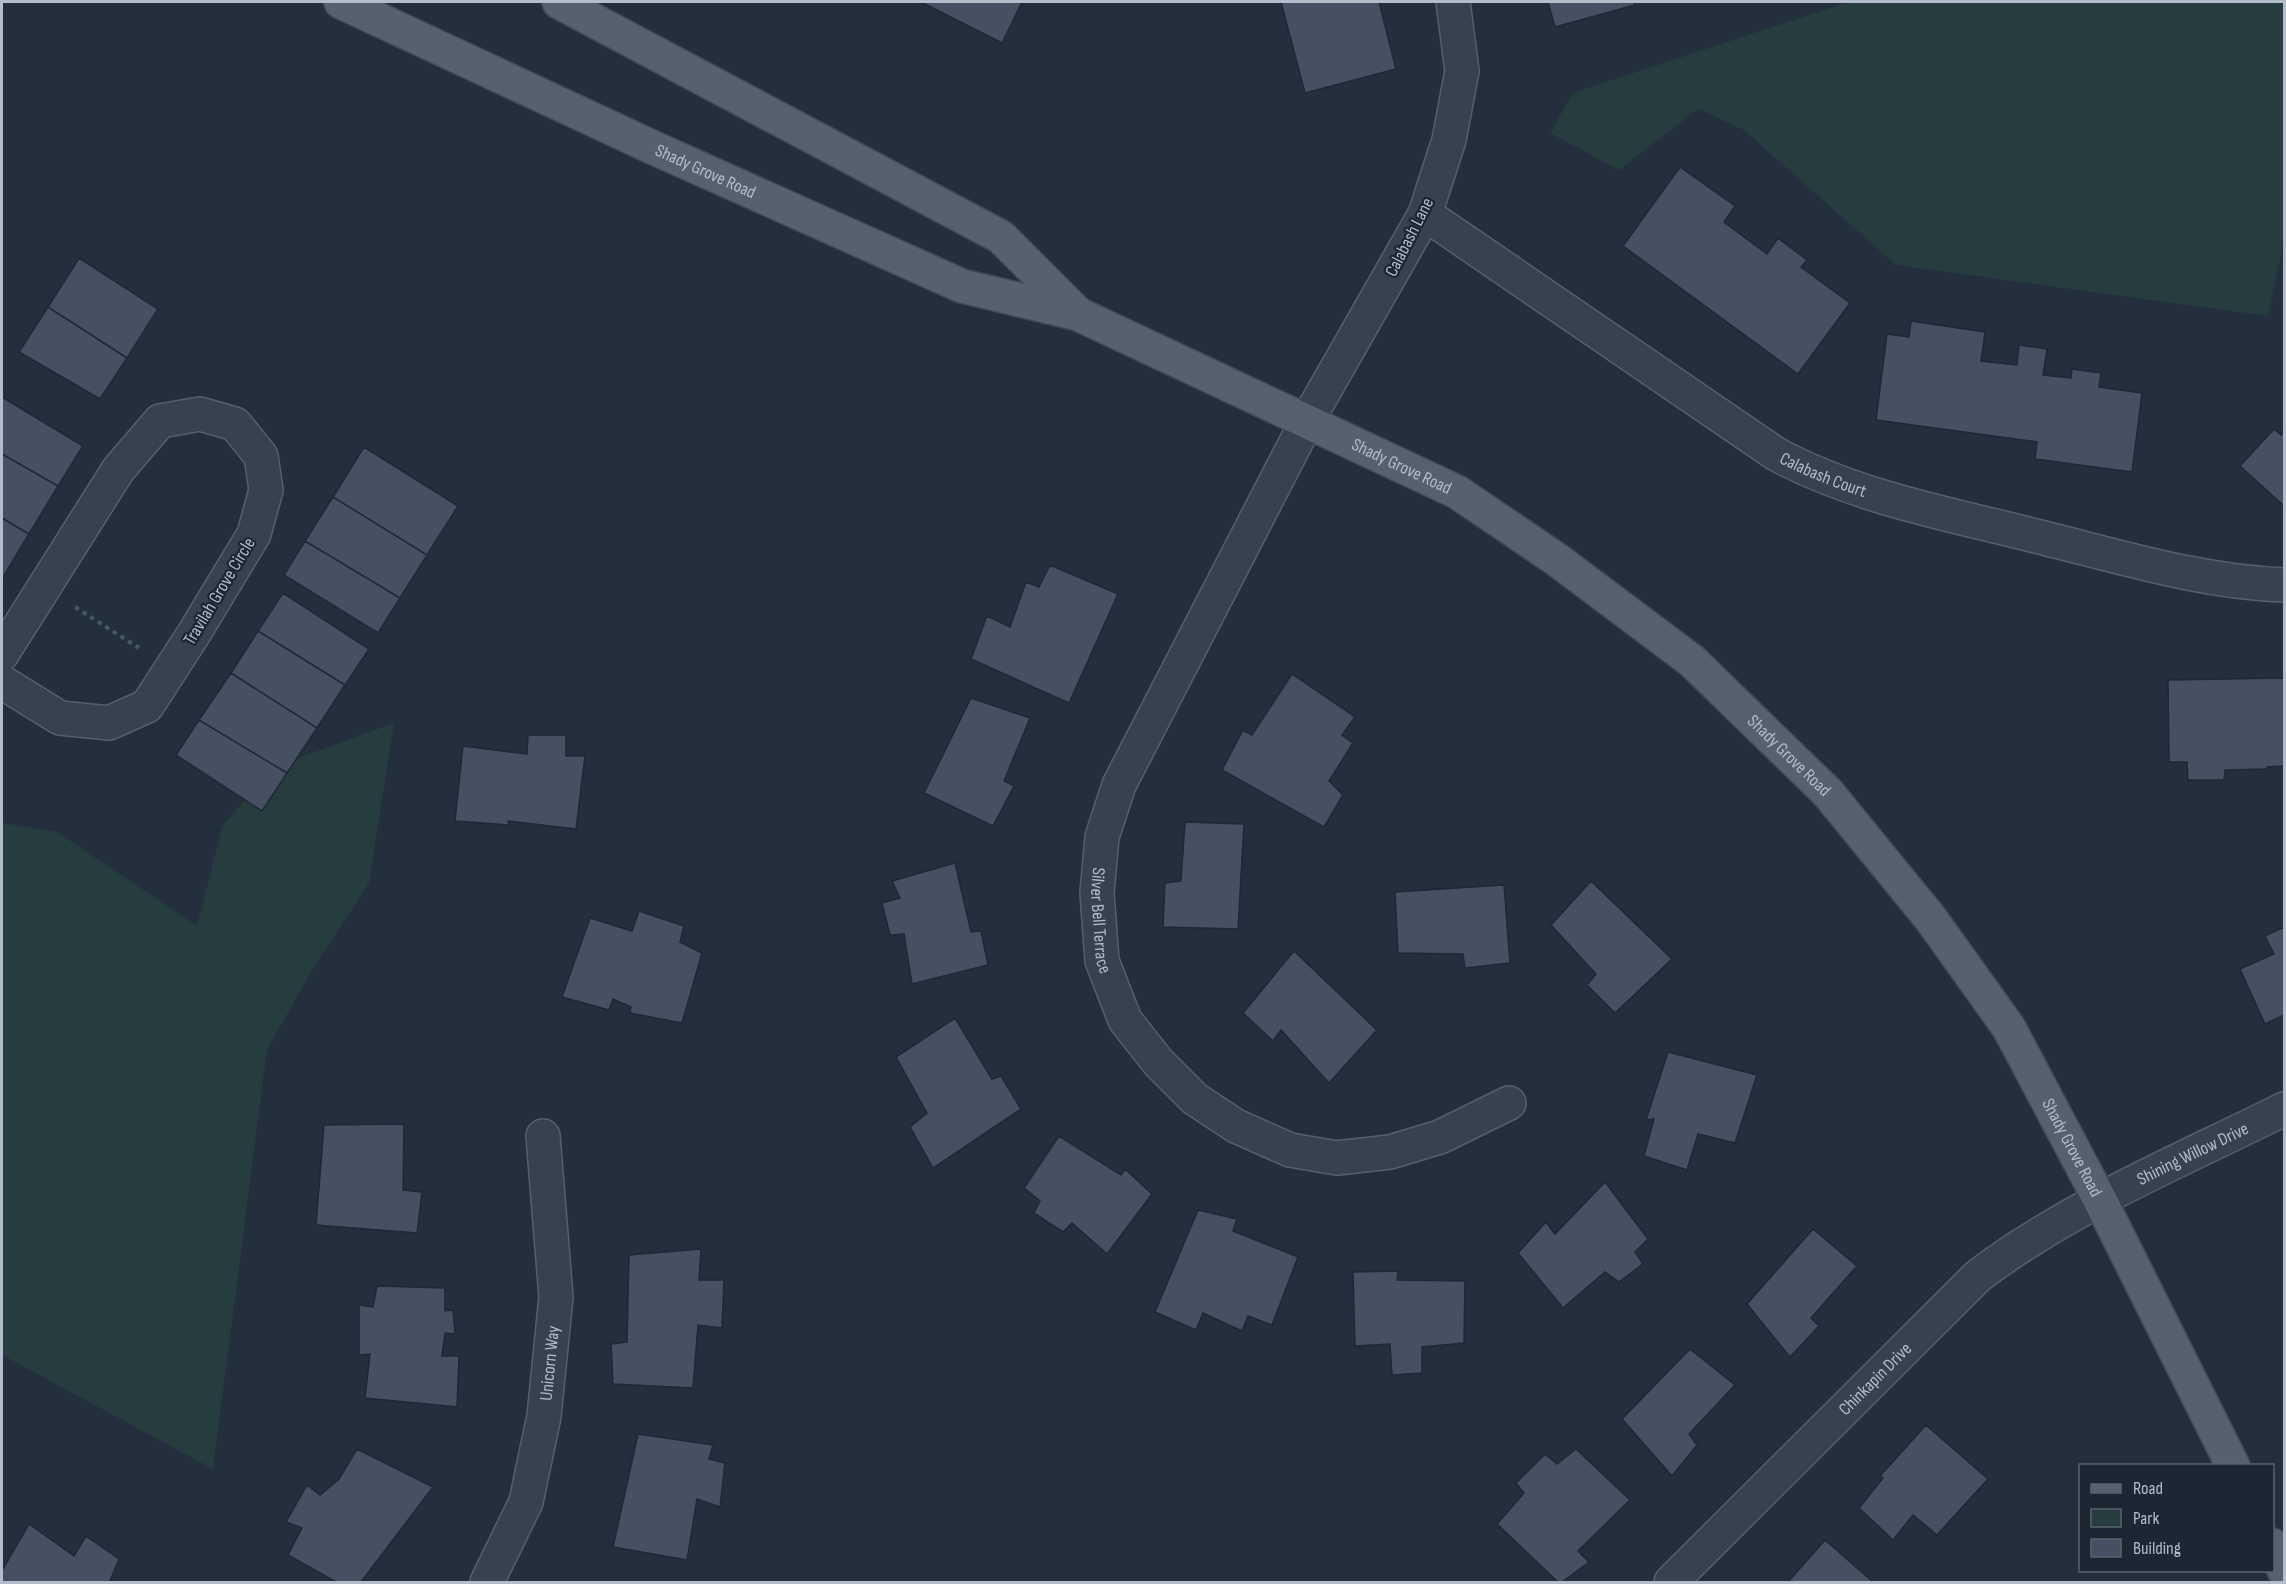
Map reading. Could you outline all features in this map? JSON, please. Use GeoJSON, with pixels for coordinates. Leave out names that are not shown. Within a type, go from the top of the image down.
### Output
{"type":"FeatureCollection","features":[{"type":"Feature","properties":{"kind":"main road","name":"Shady Grove Road"},"geometry":{"type":"LineString","coordinates":[[559,2],[1001,237],[1078,314]]}},
{"type":"Feature","properties":{"kind":"main road","name":"Shady Grove Road"},"geometry":{"type":"LineString","coordinates":[[360,5],[654,148],[962,286],[1078,314],[1456,492],[1556,559],[1692,661],[1828,793],[1931,919],[2009,1028],[2100,1200],[2232,1464]]}},
{"type":"Feature","properties":{"kind":"main road"},"geometry":{"type":"LineString","coordinates":[[2274,1549],[2284,1570]]}},
{"type":"Feature","properties":{"kind":"street","name":"Calabash Lane"},"geometry":{"type":"LineString","coordinates":[[1307,421],[1425,214],[1449,140],[1462,71],[1453,2]]}},
{"type":"Feature","properties":{"kind":"street","name":"Calabash Court"},"geometry":{"type":"LineString","coordinates":[[1425,214],[1776,454],[1806,470],[1877,496],[2198,576],[2284,585]]}},
{"type":"Feature","properties":{"kind":"street","name":"Travilah Grove Circle"},"geometry":{"type":"LineString","coordinates":[[2,654],[118,470],[159,421],[200,414],[235,424],[261,456],[266,490],[254,534],[147,706],[109,723],[60,718],[2,682]]}},
{"type":"Feature","properties":{"kind":"street","name":"Silver Bell Terrace"},"geometry":{"type":"LineString","coordinates":[[1307,421],[1119,785],[1102,837],[1097,893],[1102,961],[1125,1020],[1173,1077],[1195,1099],[1236,1126],[1290,1150],[1337,1158],[1389,1152],[1440,1137],[1509,1104]]}},
{"type":"Feature","properties":{"kind":"street","name":"Shining Willow Drive"},"geometry":{"type":"LineString","coordinates":[[2100,1200],[2284,1109]]}},
{"type":"Feature","properties":{"kind":"street","name":"Unicorn Way"},"geometry":{"type":"LineString","coordinates":[[487,1582],[526,1502],[544,1416],[555,1297],[543,1136]]}},
{"type":"Feature","properties":{"kind":"street","name":"Chinkapin Drive"},"geometry":{"type":"LineString","coordinates":[[1671,1582],[1978,1276],[2023,1244],[2100,1200]]}},
{"type":"Feature","properties":{"kind":"path"},"geometry":{"type":"LineString","coordinates":[[74,607],[171,669]]}},
{"type":"Feature","properties":{"kind":"green space"},"geometry":{"type":"Polygon","coordinates":[[[1848,2],[2284,2],[2284,240],[2268,316],[1896,265],[1744,130],[1698,109],[1619,170],[1550,133],[1573,93],[1848,2]]]}},
{"type":"Feature","properties":{"kind":"green space"},"geometry":{"type":"Polygon","coordinates":[[[394,723],[369,883],[311,972],[267,1050],[213,1469],[2,1355],[2,823],[57,832],[197,926],[223,825],[274,767],[394,723]]]}},
{"type":"Feature","properties":{"kind":"building"},"geometry":{"type":"Polygon","coordinates":[[[921,2],[1022,2],[1002,43],[921,2]]]}},
{"type":"Feature","properties":{"kind":"building"},"geometry":{"type":"Polygon","coordinates":[[[1281,2],[1379,2],[1396,69],[1305,93],[1281,2]]]}},
{"type":"Feature","properties":{"kind":"building"},"geometry":{"type":"Polygon","coordinates":[[[1548,2],[1634,2],[1635,5],[1555,27],[1548,2]]]}},
{"type":"Feature","properties":{"kind":"building"},"geometry":{"type":"Polygon","coordinates":[[[1680,167],[1735,206],[1724,222],[1767,254],[1778,238],[1807,260],[1801,267],[1850,303],[1798,374],[1623,246],[1680,167]]]}},
{"type":"Feature","properties":{"kind":"building"},"geometry":{"type":"Polygon","coordinates":[[[79,258],[158,309],[127,358],[48,307],[79,258]]]}},
{"type":"Feature","properties":{"kind":"building"},"geometry":{"type":"Polygon","coordinates":[[[48,307],[127,358],[100,399],[19,352],[48,307]]]}},
{"type":"Feature","properties":{"kind":"building"},"geometry":{"type":"Polygon","coordinates":[[[1911,321],[1985,332],[1981,361],[2017,365],[2019,345],[2047,349],[2043,375],[2071,378],[2072,369],[2101,373],[2099,387],[2142,393],[2132,472],[2035,459],[2037,442],[1876,420],[1887,334],[1909,337],[1911,321]]]}},
{"type":"Feature","properties":{"kind":"building"},"geometry":{"type":"Polygon","coordinates":[[[2,397],[83,446],[58,486],[2,454],[2,397]]]}},
{"type":"Feature","properties":{"kind":"building"},"geometry":{"type":"Polygon","coordinates":[[[2274,429],[2281,435],[2284,430],[2284,506],[2240,466],[2274,429]]]}},
{"type":"Feature","properties":{"kind":"building"},"geometry":{"type":"Polygon","coordinates":[[[364,447],[458,506],[427,555],[333,497],[364,447]]]}},
{"type":"Feature","properties":{"kind":"building"},"geometry":{"type":"Polygon","coordinates":[[[2,454],[58,486],[29,534],[2,518],[2,454]]]}},
{"type":"Feature","properties":{"kind":"building"},"geometry":{"type":"Polygon","coordinates":[[[333,497],[427,555],[400,598],[305,541],[333,497]]]}},
{"type":"Feature","properties":{"kind":"building"},"geometry":{"type":"Polygon","coordinates":[[[2,518],[29,534],[2,579],[2,518]]]}},
{"type":"Feature","properties":{"kind":"building"},"geometry":{"type":"Polygon","coordinates":[[[305,541],[400,598],[378,633],[284,575],[305,541]]]}},
{"type":"Feature","properties":{"kind":"building"},"geometry":{"type":"Polygon","coordinates":[[[1050,565],[1118,594],[1069,703],[971,659],[987,616],[1010,627],[1026,582],[1039,587],[1050,565]]]}},
{"type":"Feature","properties":{"kind":"building"},"geometry":{"type":"Polygon","coordinates":[[[283,593],[369,649],[345,685],[258,631],[283,593]]]}},
{"type":"Feature","properties":{"kind":"building"},"geometry":{"type":"Polygon","coordinates":[[[258,631],[345,685],[317,728],[231,673],[258,631]]]}},
{"type":"Feature","properties":{"kind":"building"},"geometry":{"type":"Polygon","coordinates":[[[231,673],[317,728],[287,773],[199,720],[231,673]]]}},
{"type":"Feature","properties":{"kind":"building"},"geometry":{"type":"Polygon","coordinates":[[[1292,674],[1355,717],[1342,735],[1353,743],[1329,781],[1343,795],[1324,827],[1222,770],[1243,730],[1252,735],[1292,674]]]}},
{"type":"Feature","properties":{"kind":"building"},"geometry":{"type":"Polygon","coordinates":[[[2284,678],[2284,766],[2267,767],[2267,769],[2225,770],[2224,780],[2188,780],[2187,762],[2169,762],[2168,680],[2284,678]]]}},
{"type":"Feature","properties":{"kind":"building"},"geometry":{"type":"Polygon","coordinates":[[[971,698],[1030,718],[1004,781],[1014,786],[993,826],[924,793],[971,698]]]}},
{"type":"Feature","properties":{"kind":"building"},"geometry":{"type":"Polygon","coordinates":[[[199,720],[287,773],[262,811],[176,755],[199,720]]]}},
{"type":"Feature","properties":{"kind":"building"},"geometry":{"type":"Polygon","coordinates":[[[528,735],[566,735],[566,756],[585,756],[576,829],[508,821],[509,825],[455,821],[463,746],[527,754],[528,735]]]}},
{"type":"Feature","properties":{"kind":"building"},"geometry":{"type":"Polygon","coordinates":[[[1185,822],[1244,824],[1238,929],[1163,927],[1165,883],[1181,881],[1185,822]]]}},
{"type":"Feature","properties":{"kind":"building"},"geometry":{"type":"Polygon","coordinates":[[[955,863],[971,932],[981,931],[988,965],[912,984],[904,934],[890,935],[882,903],[900,898],[892,881],[955,863]]]}},
{"type":"Feature","properties":{"kind":"building"},"geometry":{"type":"Polygon","coordinates":[[[1591,881],[1672,959],[1615,1013],[1587,985],[1596,974],[1551,925],[1591,881]]]}},
{"type":"Feature","properties":{"kind":"building"},"geometry":{"type":"Polygon","coordinates":[[[1504,885],[1510,963],[1465,968],[1463,954],[1398,953],[1395,892],[1504,885]]]}},
{"type":"Feature","properties":{"kind":"building"},"geometry":{"type":"Polygon","coordinates":[[[639,911],[684,926],[680,942],[702,953],[682,1023],[630,1013],[631,1007],[613,999],[609,1010],[562,997],[590,918],[632,931],[639,911]]]}},
{"type":"Feature","properties":{"kind":"building"},"geometry":{"type":"Polygon","coordinates":[[[2284,927],[2284,1015],[2265,1024],[2240,969],[2274,954],[2265,936],[2284,927]]]}},
{"type":"Feature","properties":{"kind":"building"},"geometry":{"type":"Polygon","coordinates":[[[1294,951],[1377,1030],[1329,1083],[1281,1030],[1273,1041],[1243,1013],[1294,951]]]}},
{"type":"Feature","properties":{"kind":"building"},"geometry":{"type":"Polygon","coordinates":[[[955,1018],[992,1079],[1001,1076],[1021,1109],[933,1168],[910,1127],[927,1113],[896,1057],[955,1018]]]}},
{"type":"Feature","properties":{"kind":"building"},"geometry":{"type":"Polygon","coordinates":[[[1668,1052],[1757,1075],[1735,1143],[1698,1134],[1687,1170],[1644,1156],[1654,1119],[1646,1120],[1668,1052]]]}},
{"type":"Feature","properties":{"kind":"building"},"geometry":{"type":"Polygon","coordinates":[[[404,1124],[403,1190],[422,1192],[417,1233],[316,1225],[324,1125],[404,1124]]]}},
{"type":"Feature","properties":{"kind":"building"},"geometry":{"type":"Polygon","coordinates":[[[1059,1136],[1121,1175],[1125,1169],[1152,1194],[1107,1254],[1072,1223],[1063,1232],[1034,1213],[1040,1201],[1024,1188],[1059,1136]]]}},
{"type":"Feature","properties":{"kind":"building"},"geometry":{"type":"Polygon","coordinates":[[[1605,1182],[1648,1239],[1635,1252],[1643,1264],[1619,1282],[1605,1272],[1563,1308],[1518,1253],[1546,1222],[1555,1234],[1605,1182]]]}},
{"type":"Feature","properties":{"kind":"building"},"geometry":{"type":"Polygon","coordinates":[[[1198,1210],[1237,1219],[1233,1231],[1298,1257],[1272,1325],[1248,1316],[1242,1331],[1203,1313],[1196,1330],[1155,1312],[1198,1210]]]}},
{"type":"Feature","properties":{"kind":"building"},"geometry":{"type":"Polygon","coordinates":[[[1813,1229],[1857,1266],[1811,1318],[1819,1326],[1790,1357],[1747,1304],[1813,1229]]]}},
{"type":"Feature","properties":{"kind":"building"},"geometry":{"type":"Polygon","coordinates":[[[701,1249],[699,1280],[724,1280],[722,1328],[698,1325],[693,1388],[613,1384],[611,1344],[627,1342],[629,1255],[701,1249]]]}},
{"type":"Feature","properties":{"kind":"building"},"geometry":{"type":"Polygon","coordinates":[[[1398,1271],[1397,1280],[1465,1281],[1464,1343],[1422,1347],[1422,1373],[1392,1375],[1390,1344],[1355,1346],[1353,1272],[1398,1271]]]}},
{"type":"Feature","properties":{"kind":"building"},"geometry":{"type":"Polygon","coordinates":[[[377,1286],[445,1288],[445,1311],[453,1310],[455,1334],[445,1333],[442,1356],[459,1356],[457,1407],[365,1398],[370,1354],[359,1355],[359,1305],[373,1307],[377,1286]]]}},
{"type":"Feature","properties":{"kind":"building"},"geometry":{"type":"Polygon","coordinates":[[[1690,1349],[1735,1385],[1689,1434],[1697,1445],[1672,1476],[1622,1419],[1690,1349]]]}},
{"type":"Feature","properties":{"kind":"building"},"geometry":{"type":"Polygon","coordinates":[[[1926,1425],[1988,1479],[1937,1535],[1913,1515],[1893,1540],[1859,1508],[1883,1478],[1880,1476],[1926,1425]]]}},
{"type":"Feature","properties":{"kind":"building"},"geometry":{"type":"Polygon","coordinates":[[[638,1434],[713,1445],[709,1459],[725,1463],[720,1507],[697,1499],[687,1560],[613,1547],[638,1434]]]}},
{"type":"Feature","properties":{"kind":"building"},"geometry":{"type":"Polygon","coordinates":[[[357,1449],[433,1487],[361,1582],[336,1582],[288,1555],[302,1528],[286,1522],[307,1485],[320,1495],[339,1479],[357,1449]]]}},
{"type":"Feature","properties":{"kind":"building"},"geometry":{"type":"Polygon","coordinates":[[[1576,1449],[1630,1500],[1578,1551],[1589,1562],[1562,1582],[1558,1582],[1497,1524],[1524,1493],[1516,1483],[1545,1454],[1557,1464],[1576,1449]]]}},
{"type":"Feature","properties":{"kind":"building"},"geometry":{"type":"Polygon","coordinates":[[[29,1524],[74,1556],[86,1536],[119,1559],[110,1581],[112,1582],[2,1582],[2,1571],[29,1524]]]}},
{"type":"Feature","properties":{"kind":"building"},"geometry":{"type":"Polygon","coordinates":[[[1825,1540],[1873,1582],[1788,1582],[1825,1540]]]}}]}
